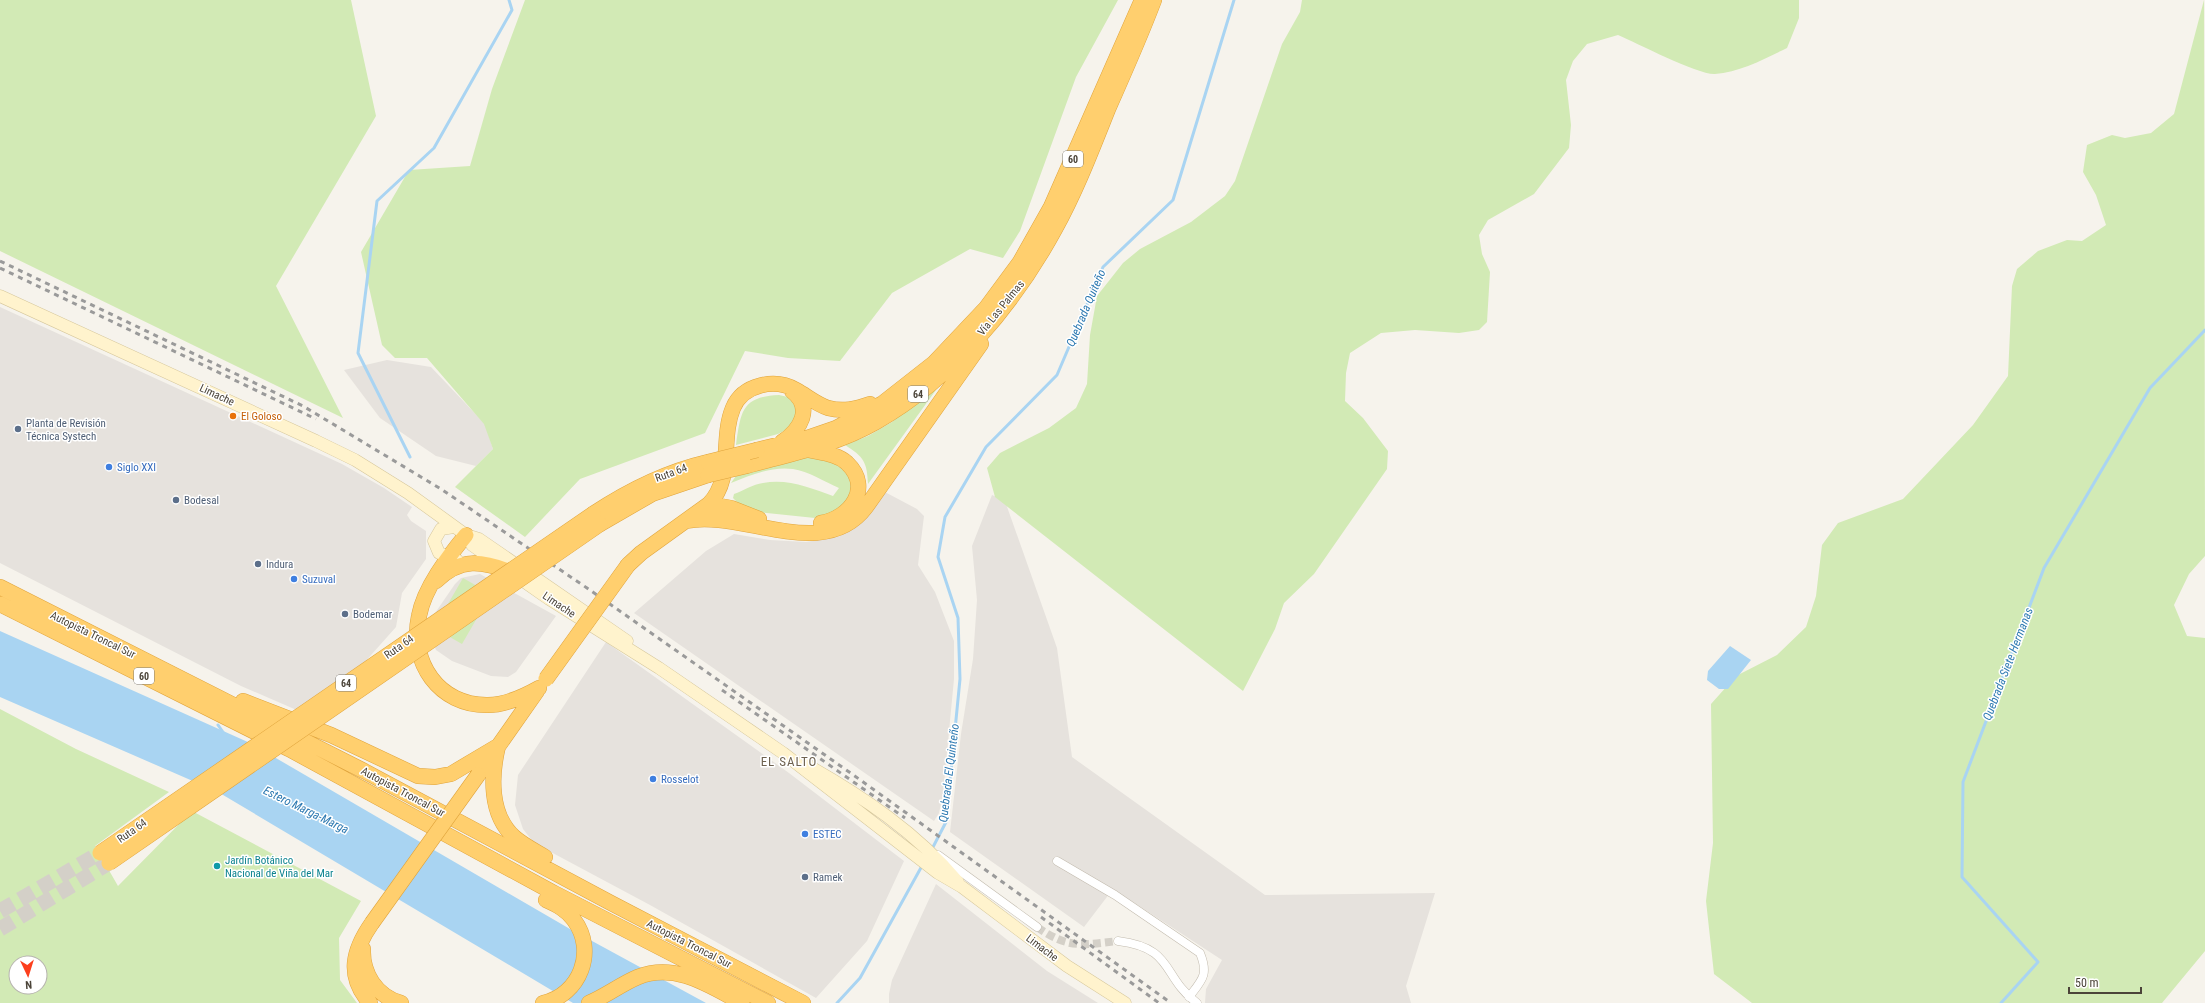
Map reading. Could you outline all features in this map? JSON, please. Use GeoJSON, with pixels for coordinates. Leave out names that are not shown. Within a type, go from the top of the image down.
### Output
{"type":"FeatureCollection","features":[{"type":"Feature","properties":{"kind":"highway","name":"Vía Las Palmas"},"geometry":{"type":"LineString","coordinates":[[708,469],[757,450],[836,428],[867,413],[899,392],[934,363],[967,330],[1000,291],[1020,262],[1052,207],[1142,0]]}},
{"type":"Feature","properties":{"kind":"highway","name":"Vía Las Palmas"},"geometry":{"type":"LineString","coordinates":[[708,469],[746,466],[808,449],[859,431],[903,405],[954,362],[1004,306],[1038,259],[1066,208],[1154,0]]}},
{"type":"Feature","properties":{"kind":"highway"},"geometry":{"type":"LineString","coordinates":[[686,521],[703,518],[720,519],[768,529],[796,532],[828,531],[850,523],[862,512],[952,387],[1004,306]]}},
{"type":"Feature","properties":{"kind":"highway"},"geometry":{"type":"LineString","coordinates":[[370,1003],[361,990],[355,970],[357,949],[368,928],[628,564],[709,504],[719,490],[724,471],[728,425],[736,403],[742,395],[753,388],[764,384],[782,386],[796,390],[821,405],[841,410],[853,409],[872,404],[899,392]]}},
{"type":"Feature","properties":{"kind":"highway"},"geometry":{"type":"LineString","coordinates":[[778,445],[795,432],[803,417],[800,400],[793,392],[782,386]]}},
{"type":"Feature","properties":{"kind":"highway"},"geometry":{"type":"LineString","coordinates":[[709,504],[731,508],[759,519],[815,523],[829,521],[846,513],[856,498],[858,486],[854,474],[841,459],[808,449]]}},
{"type":"Feature","properties":{"kind":"highway","name":"Ruta 64"},"geometry":{"type":"LineString","coordinates":[[104,858],[596,519],[708,469]]}},
{"type":"Feature","properties":{"kind":"highway"},"geometry":{"type":"LineString","coordinates":[[719,490],[731,508]]}},
{"type":"Feature","properties":{"kind":"highway"},"geometry":{"type":"LineString","coordinates":[[460,531],[421,607],[417,639],[423,666],[436,684],[455,699],[480,705],[508,702],[542,683]]}},
{"type":"Feature","properties":{"kind":"highway"},"geometry":{"type":"LineString","coordinates":[[433,585],[452,570],[469,564],[482,562],[511,572]]}},
{"type":"Feature","properties":{"kind":"highway","name":"Autopista Troncal Sur"},"geometry":{"type":"LineString","coordinates":[[0,587],[364,771],[611,903],[803,1003]]}},
{"type":"Feature","properties":{"kind":"highway","name":"Autopista Troncal Sur"},"geometry":{"type":"LineString","coordinates":[[0,604],[333,772],[554,893],[768,1003]]}},
{"type":"Feature","properties":{"kind":"highway"},"geometry":{"type":"LineString","coordinates":[[182,679],[331,735],[418,776],[435,777],[451,774],[498,746]]}},
{"type":"Feature","properties":{"kind":"highway"},"geometry":{"type":"LineString","coordinates":[[498,746],[495,760],[495,801],[504,824],[514,837],[561,866],[732,957],[808,1003]]}},
{"type":"Feature","properties":{"kind":"highway"},"geometry":{"type":"LineString","coordinates":[[333,772],[400,816],[567,912],[578,926],[584,942],[584,960],[579,976],[569,989],[556,999],[543,1003]]}},
{"type":"Feature","properties":{"kind":"highway"},"geometry":{"type":"LineString","coordinates":[[368,928],[363,956],[370,980],[382,993],[401,1003]]}},
{"type":"Feature","properties":{"kind":"highway"},"geometry":{"type":"LineString","coordinates":[[589,1003],[637,977],[647,974],[666,972],[693,977],[742,1003]]}},
{"type":"Feature","properties":{"kind":"main road","name":"Limache"},"geometry":{"type":"LineString","coordinates":[[0,296],[355,460],[408,493],[460,531],[472,545],[610,639],[658,668],[783,753],[910,847],[937,860],[962,887],[1045,951],[1125,1003]]}},
{"type":"Feature","properties":{"kind":"main road"},"geometry":{"type":"LineString","coordinates":[[460,531],[445,527],[435,536],[436,549],[447,558],[469,564]]}},
{"type":"Feature","properties":{"kind":"main road","name":"Limache"},"geometry":{"type":"LineString","coordinates":[[460,531],[479,539],[602,623],[658,668]]}},
{"type":"Feature","properties":{"kind":"main road","name":"Limache"},"geometry":{"type":"LineString","coordinates":[[783,753],[833,779],[876,808],[910,847],[937,860]]}},
{"type":"Feature","properties":{"kind":"street","name":"Limache"},"geometry":{"type":"LineString","coordinates":[[937,860],[1038,927]]}},
{"type":"Feature","properties":{"kind":"street"},"geometry":{"type":"LineString","coordinates":[[1057,861],[1115,895],[1200,953],[1204,962],[1203,978],[1189,997]]}},
{"type":"Feature","properties":{"kind":"street"},"geometry":{"type":"LineString","coordinates":[[1118,941],[1143,946],[1154,951],[1162,959],[1189,997],[1197,1003]]}},
{"type":"Feature","properties":{"kind":"shaded area"},"geometry":{"type":"Polygon","coordinates":[[[0,307],[342,464],[384,488],[412,507],[407,515],[411,521],[426,531],[426,559],[402,593],[396,627],[315,718],[241,686],[0,563],[0,307]]]}},
{"type":"Feature","properties":{"kind":"shaded area"},"geometry":{"type":"Polygon","coordinates":[[[387,360],[431,367],[485,424],[493,449],[476,466],[436,456],[380,418],[344,370],[387,360]]]}},
{"type":"Feature","properties":{"kind":"shaded area"},"geometry":{"type":"Polygon","coordinates":[[[883,491],[917,509],[924,516],[918,565],[935,592],[954,641],[954,679],[943,794],[939,813],[934,821],[634,613],[706,551],[734,534],[770,540],[806,542],[840,536],[859,523],[883,491]]]}},
{"type":"Feature","properties":{"kind":"shaded area"},"geometry":{"type":"Polygon","coordinates":[[[992,495],[1005,501],[1057,648],[1072,757],[1265,895],[1435,893],[1406,986],[1411,1003],[1205,1003],[1206,989],[1222,960],[1113,889],[1084,927],[950,832],[961,734],[973,659],[977,600],[972,546],[992,495]]]}},
{"type":"Feature","properties":{"kind":"shaded area"},"geometry":{"type":"Polygon","coordinates":[[[480,574],[556,616],[516,672],[508,677],[491,676],[452,661],[436,650],[430,635],[433,616],[455,584],[461,578],[480,574]]]}},
{"type":"Feature","properties":{"kind":"shaded area"},"geometry":{"type":"Polygon","coordinates":[[[606,642],[789,773],[904,861],[867,941],[816,998],[650,905],[534,843],[523,829],[515,805],[518,775],[606,642]]]}},
{"type":"Feature","properties":{"kind":"shaded area"},"geometry":{"type":"Polygon","coordinates":[[[936,884],[1047,971],[1098,1003],[889,1003],[892,980],[936,884]]]}},
{"type":"Feature","properties":{"kind":"green space"},"geometry":{"type":"Polygon","coordinates":[[[0,0],[351,0],[376,116],[276,286],[343,418],[0,251],[0,0]]]}},
{"type":"Feature","properties":{"kind":"green space"},"geometry":{"type":"Polygon","coordinates":[[[525,0],[1118,0],[1076,77],[1020,231],[1003,258],[970,249],[892,293],[840,361],[788,358],[745,351],[705,433],[580,479],[525,537],[455,487],[493,449],[484,424],[427,358],[395,358],[382,345],[361,252],[409,170],[470,166],[492,89],[525,0]]]}},
{"type":"Feature","properties":{"kind":"green space"},"geometry":{"type":"Polygon","coordinates":[[[1302,0],[1799,0],[1799,18],[1787,48],[1761,61],[1724,73],[1707,73],[1695,69],[1667,58],[1618,35],[1587,44],[1573,61],[1566,80],[1571,125],[1569,148],[1534,194],[1488,220],[1479,235],[1482,254],[1490,272],[1487,322],[1479,330],[1459,333],[1415,330],[1381,333],[1350,353],[1346,373],[1345,401],[1363,418],[1388,451],[1387,469],[1314,574],[1284,603],[1275,629],[1243,691],[995,497],[987,468],[1000,453],[1049,428],[1076,408],[1087,384],[1090,335],[1097,296],[1123,263],[1140,249],[1191,222],[1225,196],[1235,181],[1282,44],[1300,12],[1302,0]]]}},
{"type":"Feature","properties":{"kind":"green space"},"geometry":{"type":"Polygon","coordinates":[[[2204,0],[2205,556],[2189,574],[2174,605],[2187,636],[2205,638],[2205,951],[2162,1003],[1752,1003],[1714,974],[1706,901],[1713,843],[1711,704],[1736,676],[1777,655],[1806,627],[1816,596],[1822,545],[1838,523],[1903,499],[1973,425],[2008,376],[2012,286],[2017,269],[2038,251],[2067,240],[2082,241],[2106,225],[2096,195],[2083,172],[2087,145],[2112,135],[2125,138],[2151,133],[2174,114],[2204,0]]]}},
{"type":"Feature","properties":{"kind":"green space"},"geometry":{"type":"Polygon","coordinates":[[[949,372],[868,484],[867,470],[863,461],[856,453],[845,445],[868,436],[892,422],[949,372]]]}},
{"type":"Feature","properties":{"kind":"green space"},"geometry":{"type":"Polygon","coordinates":[[[779,395],[788,397],[795,406],[797,415],[791,427],[778,434],[736,445],[739,424],[745,408],[757,399],[766,396],[779,395]]]}},
{"type":"Feature","properties":{"kind":"green space"},"geometry":{"type":"Polygon","coordinates":[[[815,456],[831,462],[842,469],[850,480],[852,497],[836,513],[815,518],[757,512],[738,503],[733,498],[734,494],[752,486],[772,482],[799,485],[833,496],[839,488],[810,474],[793,469],[785,468],[769,470],[731,483],[738,473],[789,459],[815,456]]]}},
{"type":"Feature","properties":{"kind":"green space"},"geometry":{"type":"Polygon","coordinates":[[[463,578],[491,594],[462,644],[434,628],[463,578]]]}},
{"type":"Feature","properties":{"kind":"green space","name":"Jardín Botánico Nacional de Viña del Mar"},"geometry":{"type":"Polygon","coordinates":[[[0,709],[76,749],[169,792],[95,846],[118,886],[192,811],[361,901],[339,938],[340,980],[357,1003],[0,1003],[0,709]]]}},
{"type":"Feature","properties":{"kind":"water","name":"Estero Marga-Marga"},"geometry":{"type":"Polygon","coordinates":[[[0,631],[250,743],[570,929],[706,1003],[573,1003],[218,792],[0,697],[0,631]]]}},
{"type":"Feature","properties":{"kind":"water"},"geometry":{"type":"Polygon","coordinates":[[[1730,646],[1751,660],[1728,689],[1719,689],[1707,680],[1708,671],[1730,646]]]}},
{"type":"Feature","properties":{"kind":"waterway"},"geometry":{"type":"LineString","coordinates":[[410,457],[358,353],[377,201],[434,148],[512,10],[509,0]]}},
{"type":"Feature","properties":{"kind":"waterway","name":"Quebrada Quiteño"},"geometry":{"type":"LineString","coordinates":[[932,849],[946,822],[960,679],[958,618],[938,557],[945,517],[986,447],[1057,375],[1103,267],[1173,200],[1234,0]]}},
{"type":"Feature","properties":{"kind":"waterway","name":"Quebrada Siete Hermanas"},"geometry":{"type":"LineString","coordinates":[[2001,1003],[2038,962],[1962,877],[1963,782],[2044,568],[2150,388],[2205,330]]}},
{"type":"Feature","properties":{"kind":"waterway"},"geometry":{"type":"LineString","coordinates":[[218,725],[225,735]]}},
{"type":"Feature","properties":{"kind":"waterway","name":"Quebrada El Quinteño"},"geometry":{"type":"LineString","coordinates":[[837,1003],[860,978],[923,864]]}},
{"type":"Feature","properties":{"kind":"tunnel"},"geometry":{"type":"LineString","coordinates":[[0,911],[100,853]]}},
{"type":"Feature","properties":{"kind":"tunnel"},"geometry":{"type":"LineString","coordinates":[[0,929],[109,863]]}},
{"type":"Feature","properties":{"kind":"tunnel"},"geometry":{"type":"LineString","coordinates":[[1037,927],[1058,939],[1076,944],[1095,944],[1118,941]]}},
{"type":"Feature","properties":{"kind":"railway"},"geometry":{"type":"LineString","coordinates":[[0,261],[303,406],[441,489],[587,588],[852,774],[1171,1003]]}},
{"type":"Feature","properties":{"kind":"railway"},"geometry":{"type":"LineString","coordinates":[[0,268],[316,419]]}},
{"type":"Feature","properties":{"kind":"railway"},"geometry":{"type":"LineString","coordinates":[[722,690],[905,818]]}},
{"type":"Feature","properties":{"kind":"railway"},"geometry":{"type":"LineString","coordinates":[[1041,917],[1159,1003]]}},
{"type":"Feature","properties":{"kind":"place","name":"El Goloso"},"geometry":{"type":"Point","coordinates":[233,416]}},
{"type":"Feature","properties":{"kind":"place","name":"Planta de Revisión Técnica Systech"},"geometry":{"type":"Point","coordinates":[18,429]}},
{"type":"Feature","properties":{"kind":"place","name":"Siglo XXI"},"geometry":{"type":"Point","coordinates":[109,467]}},
{"type":"Feature","properties":{"kind":"place","name":"Bodesal"},"geometry":{"type":"Point","coordinates":[176,500]}},
{"type":"Feature","properties":{"kind":"place","name":"Indura"},"geometry":{"type":"Point","coordinates":[258,564]}},
{"type":"Feature","properties":{"kind":"place","name":"Suzuval"},"geometry":{"type":"Point","coordinates":[294,579]}},
{"type":"Feature","properties":{"kind":"place","name":"Bodemar"},"geometry":{"type":"Point","coordinates":[345,614]}},
{"type":"Feature","properties":{"kind":"place","name":"Rosselot"},"geometry":{"type":"Point","coordinates":[653,779]}},
{"type":"Feature","properties":{"kind":"place","name":"ESTEC"},"geometry":{"type":"Point","coordinates":[805,834]}},
{"type":"Feature","properties":{"kind":"place","name":"Jardín Botánico Nacional de Viña del Mar"},"geometry":{"type":"Point","coordinates":[217,866]}},
{"type":"Feature","properties":{"kind":"place","name":"Ramek"},"geometry":{"type":"Point","coordinates":[805,877]}},
{"type":"Feature","properties":{"kind":"district","name":"EL SALTO"},"geometry":{"type":"Point","coordinates":[789,761]}}]}
